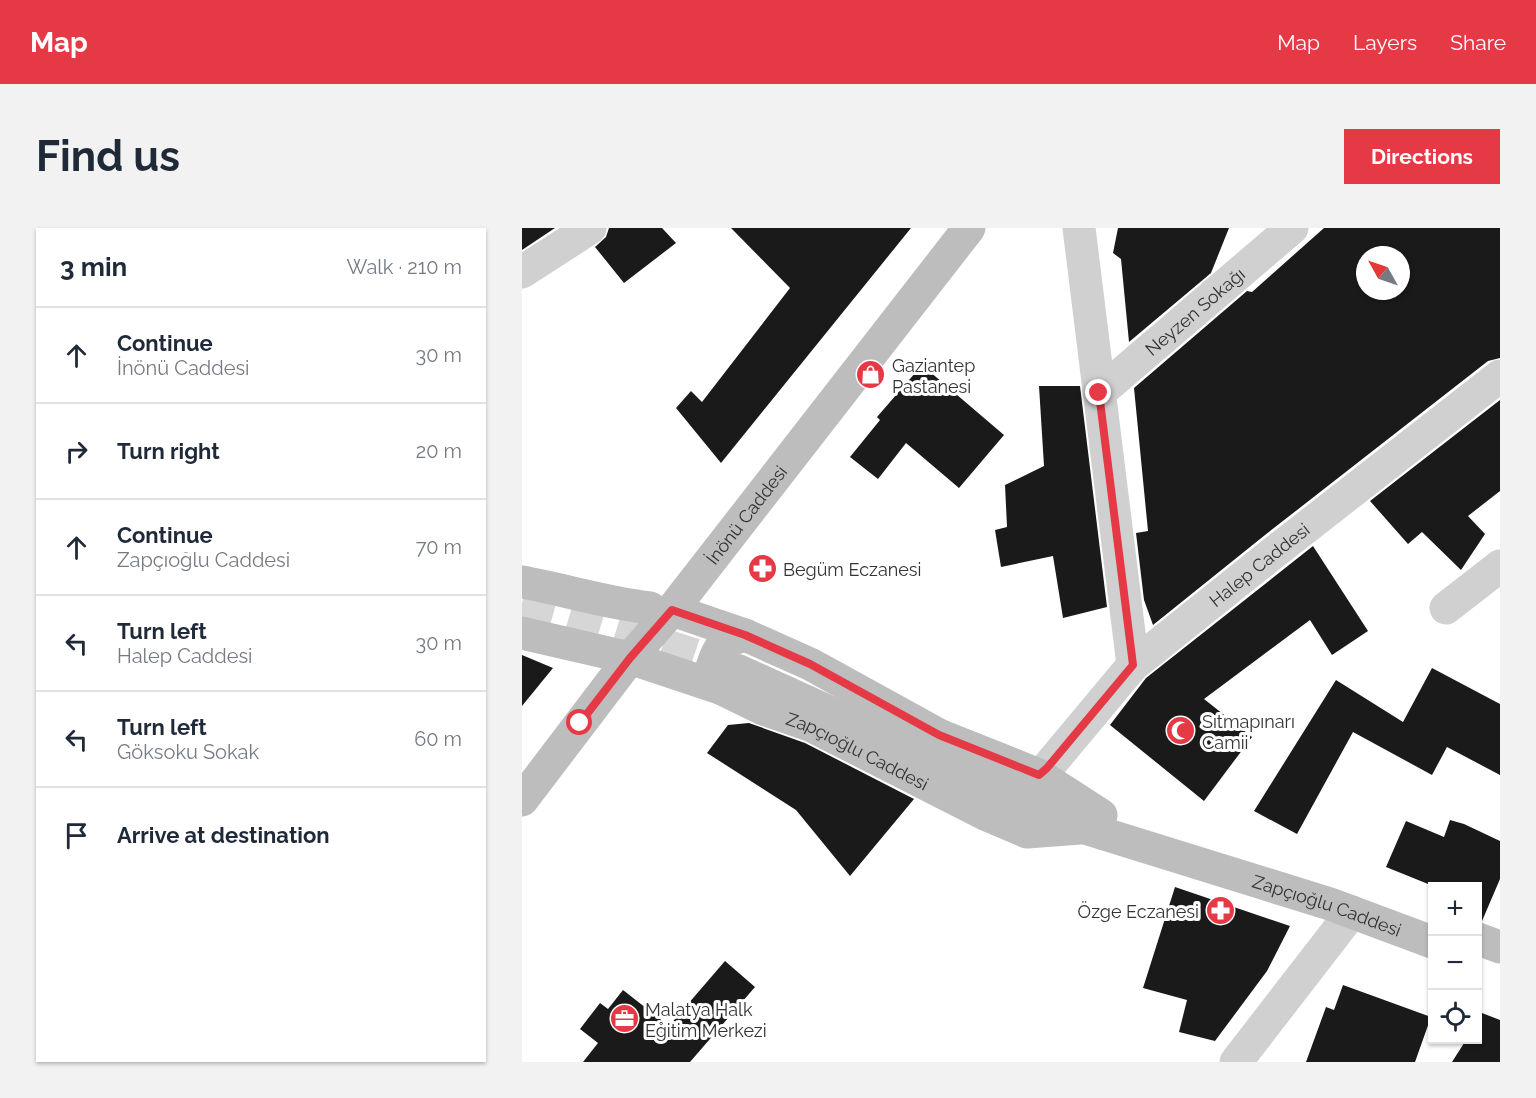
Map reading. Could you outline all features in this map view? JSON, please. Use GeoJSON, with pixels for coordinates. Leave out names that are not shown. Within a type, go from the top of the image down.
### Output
{"type":"FeatureCollection","features":[{"type":"Feature","properties":{"kind":"main road","name":"İnönü Caddesi"},"geometry":{"type":"LineString","coordinates":[[661,609],[946,228]]}},
{"type":"Feature","properties":{"kind":"main road","name":"İnönü Caddesi"},"geometry":{"type":"LineString","coordinates":[[522,772],[661,609],[969,228]]}},
{"type":"Feature","properties":{"kind":"main road","name":"Zapçıoğlu Caddesi"},"geometry":{"type":"LineString","coordinates":[[526,582],[620,604],[661,609],[745,635],[810,664],[939,735],[1039,775],[1093,821],[1351,895],[1428,922]]}},
{"type":"Feature","properties":{"kind":"main road"},"geometry":{"type":"LineString","coordinates":[[522,631],[530,624],[541,601],[539,594],[526,582]]}},
{"type":"Feature","properties":{"kind":"main road","name":"Zapçıoğlu Caddesi"},"geometry":{"type":"LineString","coordinates":[[522,631],[729,680],[975,778],[1428,940]]}},
{"type":"Feature","properties":{"kind":"main road"},"geometry":{"type":"LineString","coordinates":[[729,680],[712,667],[717,652],[726,642],[745,635]]}},
{"type":"Feature","properties":{"kind":"main road","name":"İnönü Caddesi"},"geometry":{"type":"LineString","coordinates":[[522,800],[622,656]]}},
{"type":"Feature","properties":{"kind":"main road","name":"Zapçıoğlu Caddesi"},"geometry":{"type":"LineString","coordinates":[[729,680],[763,709],[812,726],[985,814],[1027,832],[1093,821]]}},
{"type":"Feature","properties":{"kind":"main road"},"geometry":{"type":"LineString","coordinates":[[1482,940],[1500,947]]}},
{"type":"Feature","properties":{"kind":"main road"},"geometry":{"type":"LineString","coordinates":[[1482,960],[1500,966]]}},
{"type":"Feature","properties":{"kind":"street"},"geometry":{"type":"LineString","coordinates":[[522,272],[590,228]]}},
{"type":"Feature","properties":{"kind":"street"},"geometry":{"type":"LineString","coordinates":[[1079,228],[1133,665]]}},
{"type":"Feature","properties":{"kind":"street","name":"Neyzen Sokağı"},"geometry":{"type":"LineString","coordinates":[[1099,393],[1292,228]]}},
{"type":"Feature","properties":{"kind":"street","name":"Halep Caddesi"},"geometry":{"type":"LineString","coordinates":[[1039,775],[1133,665],[1500,376]]}},
{"type":"Feature","properties":{"kind":"street"},"geometry":{"type":"LineString","coordinates":[[1446,608],[1500,566]]}},
{"type":"Feature","properties":{"kind":"street"},"geometry":{"type":"LineString","coordinates":[[1236,1062],[1353,912]]}},
{"type":"Feature","properties":{"kind":"building"},"geometry":{"type":"Polygon","coordinates":[[[522,228],[555,228],[522,250],[522,228]]]}},
{"type":"Feature","properties":{"kind":"building"},"geometry":{"type":"Polygon","coordinates":[[[609,228],[662,228],[676,243],[624,283],[595,247],[606,237],[609,228]]]}},
{"type":"Feature","properties":{"kind":"building"},"geometry":{"type":"Polygon","coordinates":[[[731,228],[911,228],[721,463],[676,408],[691,391],[702,402],[790,288],[731,228]]]}},
{"type":"Feature","properties":{"kind":"building"},"geometry":{"type":"Polygon","coordinates":[[[1118,228],[1229,228],[1211,273],[1129,342],[1121,259],[1113,253],[1118,228]]]}},
{"type":"Feature","properties":{"kind":"building"},"geometry":{"type":"Polygon","coordinates":[[[1324,228],[1500,228],[1500,358],[1488,361],[1153,625],[1144,600],[1136,533],[1148,531],[1134,388],[1247,291],[1252,292],[1324,228]]]}},
{"type":"Feature","properties":{"kind":"building"},"geometry":{"type":"Polygon","coordinates":[[[922,365],[1004,435],[959,488],[906,443],[878,479],[850,457],[880,420],[877,417],[922,365]]]}},
{"type":"Feature","properties":{"kind":"building"},"geometry":{"type":"Polygon","coordinates":[[[1039,386],[1080,386],[1107,607],[1063,618],[1053,556],[1001,567],[995,530],[1007,527],[1005,485],[1044,466],[1039,386]]]}},
{"type":"Feature","properties":{"kind":"building"},"geometry":{"type":"Polygon","coordinates":[[[1500,400],[1500,491],[1468,516],[1485,534],[1461,570],[1422,532],[1408,544],[1370,501],[1500,400]]]}},
{"type":"Feature","properties":{"kind":"building"},"geometry":{"type":"Polygon","coordinates":[[[1313,546],[1368,631],[1332,655],[1310,620],[1204,699],[1252,737],[1204,801],[1110,725],[1146,678],[1313,546]]]}},
{"type":"Feature","properties":{"kind":"building"},"geometry":{"type":"Polygon","coordinates":[[[522,655],[553,668],[522,706],[522,655]]]}},
{"type":"Feature","properties":{"kind":"building"},"geometry":{"type":"Polygon","coordinates":[[[1432,668],[1500,704],[1500,775],[1447,747],[1432,775],[1353,732],[1297,834],[1254,811],[1336,680],[1403,722],[1432,668]]]}},
{"type":"Feature","properties":{"kind":"building"},"geometry":{"type":"Polygon","coordinates":[[[749,723],[805,743],[914,799],[850,876],[796,810],[707,753],[728,725],[749,723]]]}},
{"type":"Feature","properties":{"kind":"building"},"geometry":{"type":"Polygon","coordinates":[[[1450,820],[1500,841],[1500,879],[1482,921],[1482,882],[1428,882],[1428,884],[1386,867],[1406,821],[1444,837],[1450,820]]]}},
{"type":"Feature","properties":{"kind":"building"},"geometry":{"type":"Polygon","coordinates":[[[1175,887],[1290,926],[1267,971],[1215,1041],[1179,1032],[1187,1000],[1143,988],[1175,887]]]}},
{"type":"Feature","properties":{"kind":"building"},"geometry":{"type":"Polygon","coordinates":[[[725,961],[755,987],[690,1062],[583,1062],[598,1043],[580,1029],[600,1003],[608,1009],[623,990],[669,1026],[725,961]]]}},
{"type":"Feature","properties":{"kind":"building"},"geometry":{"type":"Polygon","coordinates":[[[1343,985],[1428,1016],[1428,1025],[1415,1062],[1306,1062],[1326,1007],[1334,1010],[1343,985]]]}},
{"type":"Feature","properties":{"kind":"building"},"geometry":{"type":"Polygon","coordinates":[[[1482,1013],[1500,1020],[1500,1062],[1452,1062],[1463,1044],[1482,1044],[1482,1013]]]}},
{"type":"Feature","properties":{"kind":"tunnel"},"geometry":{"type":"LineString","coordinates":[[522,603],[658,643],[739,671]]}},
{"type":"Feature","properties":{"kind":"place","name":"Gaziantep Pastanesi"},"geometry":{"type":"Point","coordinates":[871,375]}},
{"type":"Feature","properties":{"kind":"place","name":"Begüm Eczanesi"},"geometry":{"type":"Point","coordinates":[762,569]}},
{"type":"Feature","properties":{"kind":"place","name":"Sıtmapınarı Camii"},"geometry":{"type":"Point","coordinates":[1181,731]}},
{"type":"Feature","properties":{"kind":"place","name":"Özge Eczanesi"},"geometry":{"type":"Point","coordinates":[1220,911]}},
{"type":"Feature","properties":{"kind":"place","name":"Malatya Halk Eğitim Merkezi"},"geometry":{"type":"Point","coordinates":[624,1019]}},
{"type":"Feature","properties":{"kind":"route"},"geometry":{"type":"LineString","coordinates":[[580,723],[630,658],[672,610],[745,635],[810,664],[939,735],[1039,775],[1133,665],[1099,393]]}}]}
